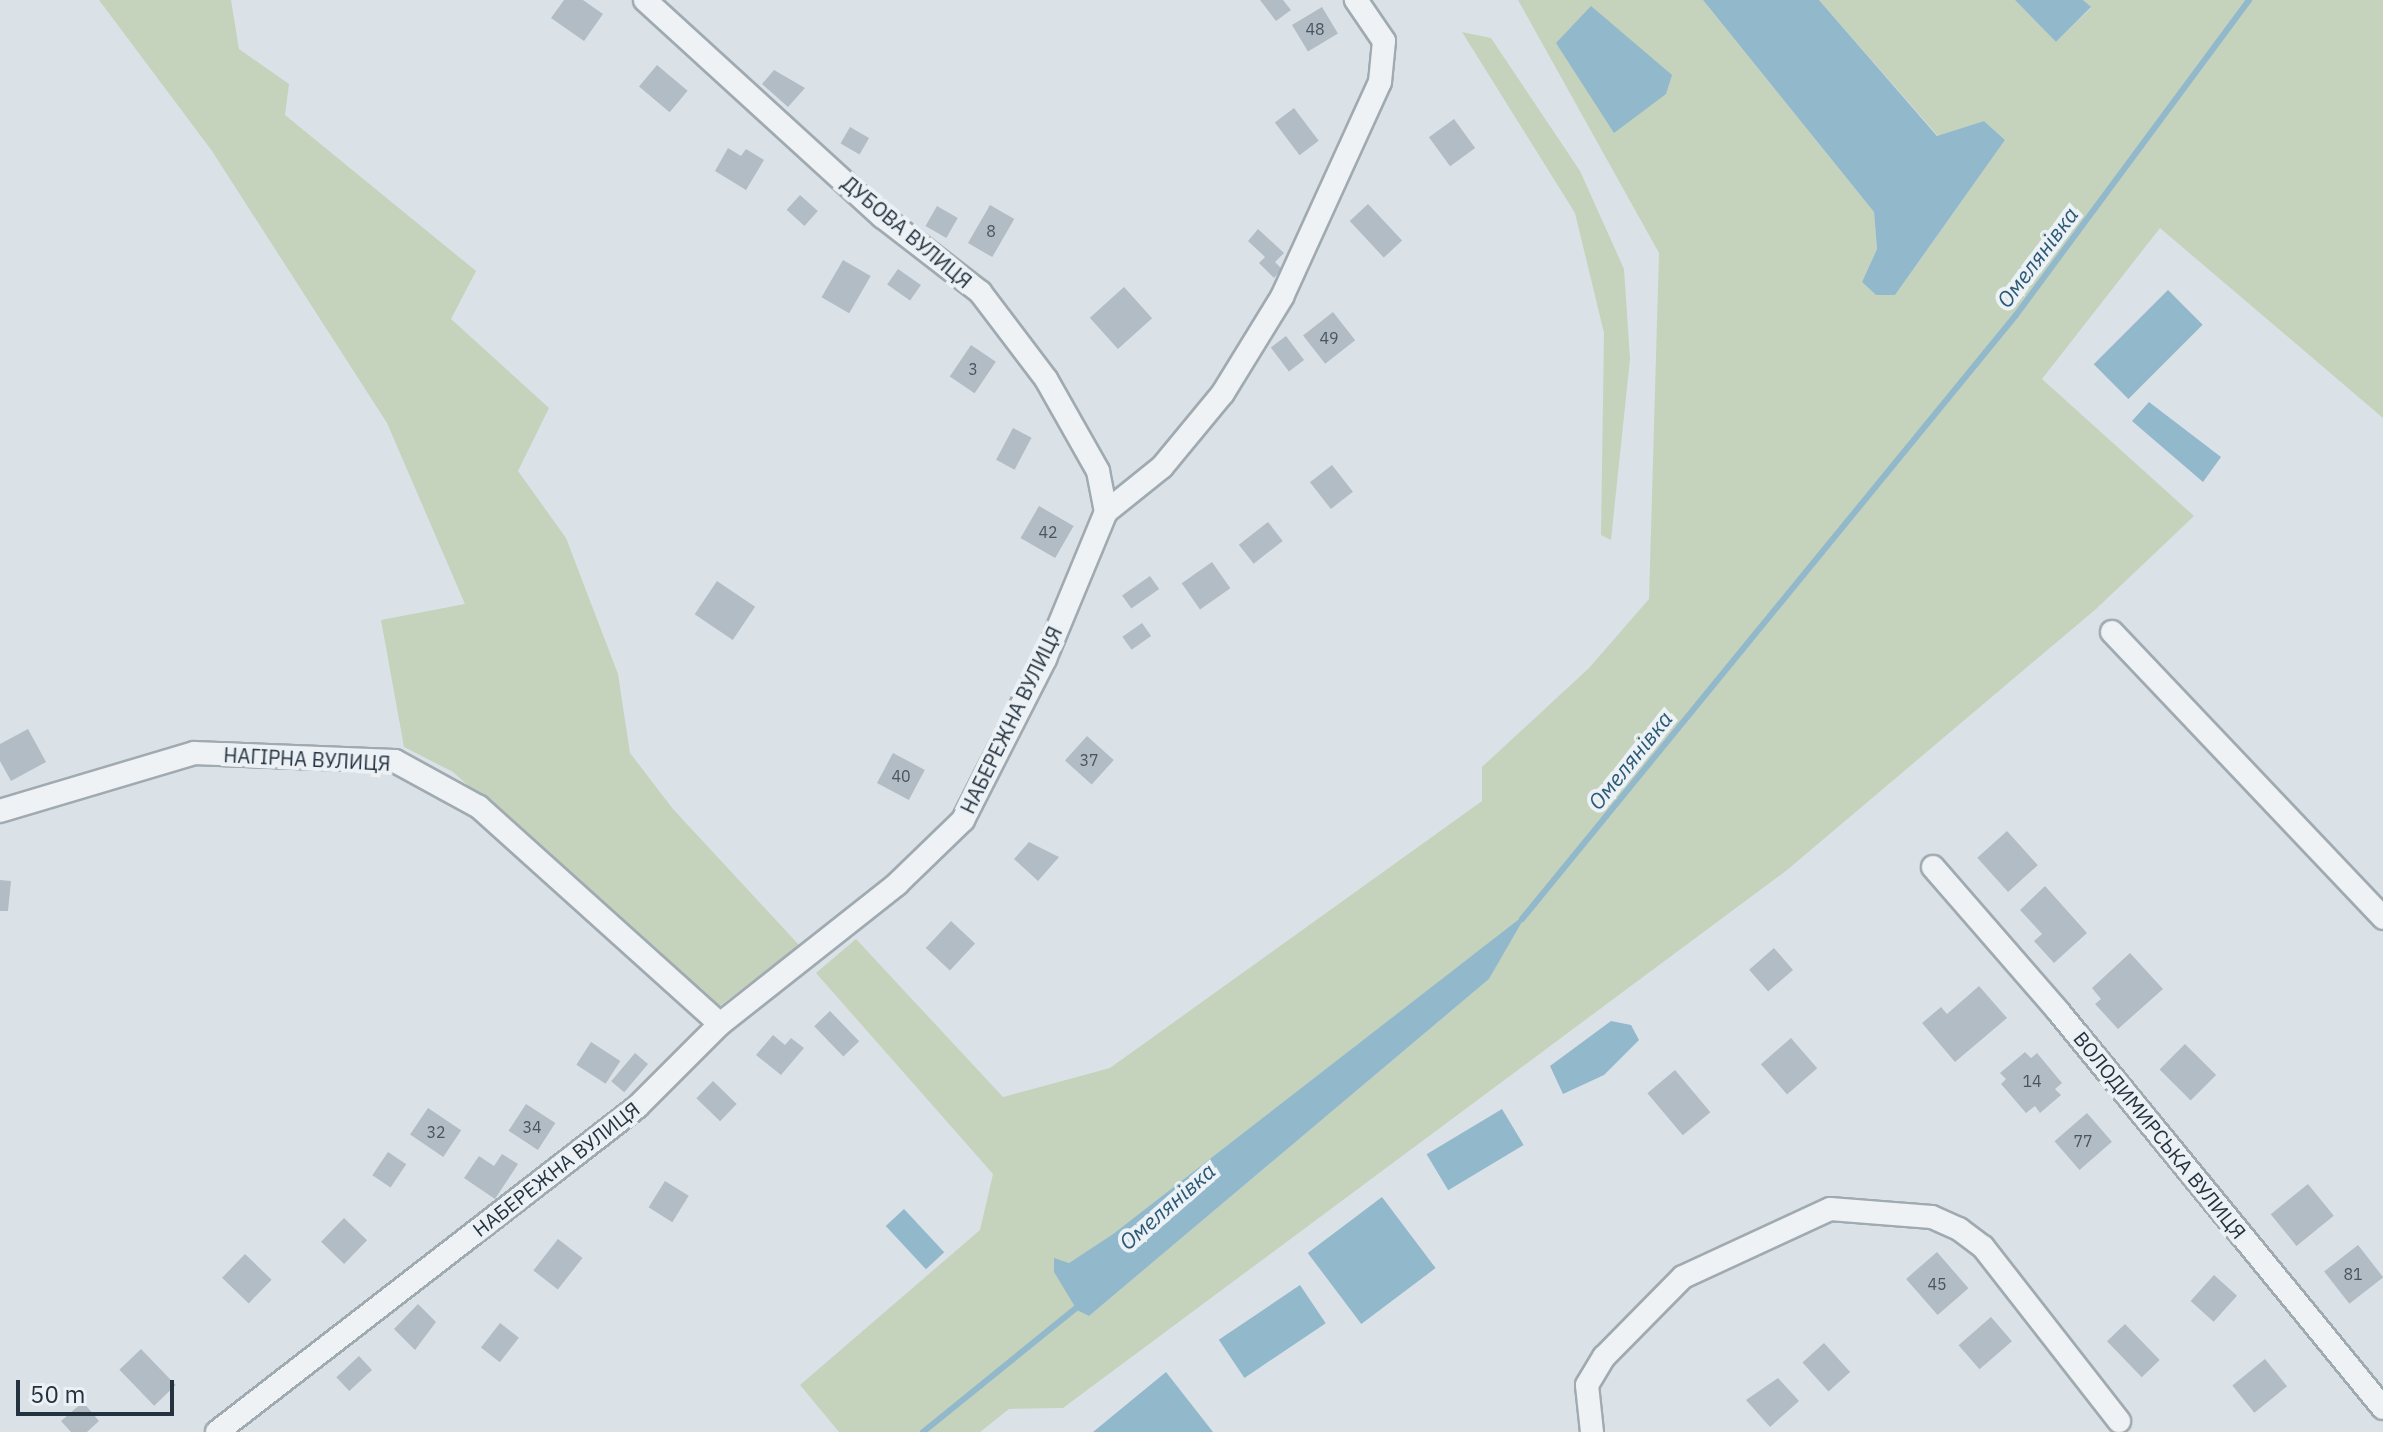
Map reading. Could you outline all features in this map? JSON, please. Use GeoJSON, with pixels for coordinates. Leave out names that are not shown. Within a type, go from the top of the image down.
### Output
{"type":"FeatureCollection","features":[{"type":"Feature","properties":{"kind":"street","name":"ДУБОВА ВУЛИЦЯ"},"geometry":{"type":"LineString","coordinates":[[645,0],[883,217],[980,292],[1046,379],[1098,471],[1106,512]]}},
{"type":"Feature","properties":{"kind":"street","name":"НАБЕРЕЖНА ВУЛИЦЯ"},"geometry":{"type":"LineString","coordinates":[[217,1432],[637,1107],[720,1024],[897,884],[963,820],[1045,659],[1106,512],[1162,467],[1183,442],[1223,393],[1282,297],[1380,82],[1384,41],[1356,0]]}},
{"type":"Feature","properties":{"kind":"street"},"geometry":{"type":"LineString","coordinates":[[2112,632],[2383,918]]}},
{"type":"Feature","properties":{"kind":"street","name":"НАГІРНА ВУЛИЦЯ"},"geometry":{"type":"LineString","coordinates":[[0,811],[194,753],[395,761],[479,807],[720,1024]]}},
{"type":"Feature","properties":{"kind":"street","name":"ВОЛОДИМИРСЬКА ВУЛИЦЯ"},"geometry":{"type":"LineString","coordinates":[[1933,867],[2058,1011],[2383,1408]]}},
{"type":"Feature","properties":{"kind":"street"},"geometry":{"type":"LineString","coordinates":[[1592,1432],[1587,1385],[1604,1357],[1683,1277],[1830,1209],[1932,1217],[1959,1229],[1983,1247],[2119,1428]]}},
{"type":"Feature","properties":{"kind":"green space"},"geometry":{"type":"Polygon","coordinates":[[[99,0],[231,0],[239,49],[289,84],[285,115],[476,271],[451,319],[549,408],[518,471],[566,538],[618,674],[630,753],[673,809],[799,945],[717,1008],[453,772],[404,747],[381,620],[465,604],[387,423],[212,151],[99,0]]]}},
{"type":"Feature","properties":{"kind":"green space"},"geometry":{"type":"Polygon","coordinates":[[[1518,0],[1703,0],[1874,212],[1877,249],[1862,282],[1876,295],[1895,295],[2005,140],[1984,121],[1938,136],[1819,0],[2015,0],[2056,42],[2091,8],[2083,0],[2383,0],[2383,418],[2160,228],[2042,379],[2194,516],[2096,609],[1787,870],[1063,1408],[1009,1409],[980,1432],[839,1432],[800,1385],[980,1230],[993,1174],[816,973],[856,939],[1003,1097],[1110,1068],[1482,801],[1482,767],[1589,668],[1649,599],[1659,253],[1518,0]],[[1525,915],[1113,1234],[1069,1263],[1054,1259],[1089,1316],[1489,979],[1525,915]]]}},
{"type":"Feature","properties":{"kind":"green space"},"geometry":{"type":"Polygon","coordinates":[[[1462,32],[1491,38],[1580,171],[1624,269],[1630,359],[1611,540],[1601,535],[1604,333],[1575,213],[1462,32]]]}},
{"type":"Feature","properties":{"kind":"water"},"geometry":{"type":"Polygon","coordinates":[[[1703,0],[1819,0],[1937,136],[1984,121],[2005,140],[1895,295],[1876,295],[1862,282],[1877,249],[1874,212],[1703,0]]]}},
{"type":"Feature","properties":{"kind":"water"},"geometry":{"type":"Polygon","coordinates":[[[2015,0],[2083,0],[2091,7],[2056,42],[2015,0]]]}},
{"type":"Feature","properties":{"kind":"water"},"geometry":{"type":"Polygon","coordinates":[[[1591,6],[1672,75],[1666,94],[1614,133],[1556,43],[1591,6]]]}},
{"type":"Feature","properties":{"kind":"water"},"geometry":{"type":"Polygon","coordinates":[[[2168,290],[2203,325],[2128,399],[2094,364],[2168,290]]]}},
{"type":"Feature","properties":{"kind":"water"},"geometry":{"type":"Polygon","coordinates":[[[2149,402],[2221,457],[2203,482],[2132,421],[2149,402]]]}},
{"type":"Feature","properties":{"kind":"water"},"geometry":{"type":"Polygon","coordinates":[[[1527,913],[1489,979],[1089,1316],[1077,1310],[1054,1272],[1054,1258],[1069,1263],[1113,1234],[1527,913]]]}},
{"type":"Feature","properties":{"kind":"water"},"geometry":{"type":"Polygon","coordinates":[[[1611,1021],[1631,1025],[1639,1040],[1604,1075],[1563,1094],[1550,1066],[1611,1021]]]}},
{"type":"Feature","properties":{"kind":"water"},"geometry":{"type":"Polygon","coordinates":[[[1502,1109],[1524,1145],[1448,1190],[1427,1154],[1502,1109]]]}},
{"type":"Feature","properties":{"kind":"water"},"geometry":{"type":"Polygon","coordinates":[[[1382,1197],[1436,1268],[1361,1324],[1308,1253],[1382,1197]]]}},
{"type":"Feature","properties":{"kind":"water"},"geometry":{"type":"Polygon","coordinates":[[[904,1209],[944,1252],[926,1269],[886,1226],[904,1209]]]}},
{"type":"Feature","properties":{"kind":"water"},"geometry":{"type":"Polygon","coordinates":[[[1300,1285],[1326,1323],[1244,1378],[1219,1340],[1300,1285]]]}},
{"type":"Feature","properties":{"kind":"water"},"geometry":{"type":"Polygon","coordinates":[[[1166,1372],[1213,1432],[1093,1432],[1166,1372]]]}},
{"type":"Feature","properties":{"kind":"building"},"geometry":{"type":"Polygon","coordinates":[[[564,0],[583,0],[603,14],[584,41],[551,18],[564,0]]]}},
{"type":"Feature","properties":{"kind":"building"},"geometry":{"type":"Polygon","coordinates":[[[1260,0],[1283,0],[1291,10],[1276,21],[1260,0]]]}},
{"type":"Feature","properties":{"kind":"building"},"geometry":{"type":"Polygon","coordinates":[[[1322,7],[1338,34],[1308,52],[1292,25],[1322,7]]]}},
{"type":"Feature","properties":{"kind":"building"},"geometry":{"type":"Polygon","coordinates":[[[657,65],[688,91],[670,112],[639,86],[657,65]]]}},
{"type":"Feature","properties":{"kind":"building"},"geometry":{"type":"Polygon","coordinates":[[[774,70],[805,88],[788,107],[762,84],[774,70]]]}},
{"type":"Feature","properties":{"kind":"building"},"geometry":{"type":"Polygon","coordinates":[[[1294,108],[1319,141],[1300,155],[1275,122],[1294,108]]]}},
{"type":"Feature","properties":{"kind":"building"},"geometry":{"type":"Polygon","coordinates":[[[1454,119],[1475,148],[1450,166],[1429,137],[1454,119]]]}},
{"type":"Feature","properties":{"kind":"building"},"geometry":{"type":"Polygon","coordinates":[[[850,127],[869,138],[860,154],[840,143],[850,127]]]}},
{"type":"Feature","properties":{"kind":"building"},"geometry":{"type":"Polygon","coordinates":[[[728,148],[741,156],[746,149],[764,160],[746,190],[715,171],[728,148]]]}},
{"type":"Feature","properties":{"kind":"building"},"geometry":{"type":"Polygon","coordinates":[[[800,195],[818,211],[804,226],[787,210],[800,195]]]}},
{"type":"Feature","properties":{"kind":"building"},"geometry":{"type":"Polygon","coordinates":[[[1368,204],[1402,241],[1384,258],[1350,221],[1368,204]]]}},
{"type":"Feature","properties":{"kind":"building"},"geometry":{"type":"Polygon","coordinates":[[[990,205],[1014,219],[992,257],[968,243],[990,205]]]}},
{"type":"Feature","properties":{"kind":"building"},"geometry":{"type":"Polygon","coordinates":[[[937,206],[958,218],[946,238],[926,226],[937,206]]]}},
{"type":"Feature","properties":{"kind":"building"},"geometry":{"type":"Polygon","coordinates":[[[1258,229],[1284,253],[1275,262],[1282,269],[1274,278],[1259,263],[1265,257],[1248,241],[1258,229]]]}},
{"type":"Feature","properties":{"kind":"building"},"geometry":{"type":"Polygon","coordinates":[[[843,260],[871,276],[849,313],[822,297],[843,260]]]}},
{"type":"Feature","properties":{"kind":"building"},"geometry":{"type":"Polygon","coordinates":[[[898,269],[921,285],[910,301],[887,285],[898,269]]]}},
{"type":"Feature","properties":{"kind":"building"},"geometry":{"type":"Polygon","coordinates":[[[1124,287],[1152,318],[1118,349],[1090,318],[1124,287]]]}},
{"type":"Feature","properties":{"kind":"building"},"geometry":{"type":"Polygon","coordinates":[[[1333,312],[1355,340],[1325,364],[1303,335],[1333,312]]]}},
{"type":"Feature","properties":{"kind":"building"},"geometry":{"type":"Polygon","coordinates":[[[1286,336],[1304,360],[1289,371],[1271,347],[1286,336]]]}},
{"type":"Feature","properties":{"kind":"building"},"geometry":{"type":"Polygon","coordinates":[[[971,345],[996,362],[975,393],[950,377],[971,345]]]}},
{"type":"Feature","properties":{"kind":"building"},"geometry":{"type":"Polygon","coordinates":[[[1013,428],[1032,438],[1015,470],[996,460],[1013,428]]]}},
{"type":"Feature","properties":{"kind":"building"},"geometry":{"type":"Polygon","coordinates":[[[1332,465],[1353,492],[1331,509],[1310,482],[1332,465]]]}},
{"type":"Feature","properties":{"kind":"building"},"geometry":{"type":"Polygon","coordinates":[[[1039,506],[1074,526],[1055,558],[1021,538],[1039,506]]]}},
{"type":"Feature","properties":{"kind":"building"},"geometry":{"type":"Polygon","coordinates":[[[1268,522],[1283,541],[1254,564],[1239,545],[1268,522]]]}},
{"type":"Feature","properties":{"kind":"building"},"geometry":{"type":"Polygon","coordinates":[[[1212,562],[1230,588],[1200,609],[1182,583],[1212,562]]]}},
{"type":"Feature","properties":{"kind":"building"},"geometry":{"type":"Polygon","coordinates":[[[1150,576],[1159,589],[1131,609],[1122,596],[1150,576]]]}},
{"type":"Feature","properties":{"kind":"building"},"geometry":{"type":"Polygon","coordinates":[[[717,581],[755,607],[733,640],[695,614],[717,581]]]}},
{"type":"Feature","properties":{"kind":"building"},"geometry":{"type":"Polygon","coordinates":[[[1142,623],[1151,636],[1132,650],[1122,637],[1142,623]]]}},
{"type":"Feature","properties":{"kind":"building"},"geometry":{"type":"Polygon","coordinates":[[[28,729],[46,762],[11,781],[0,761],[0,744],[28,729]]]}},
{"type":"Feature","properties":{"kind":"building"},"geometry":{"type":"Polygon","coordinates":[[[1087,736],[1114,760],[1092,785],[1065,761],[1087,736]]]}},
{"type":"Feature","properties":{"kind":"building"},"geometry":{"type":"Polygon","coordinates":[[[893,753],[925,770],[909,800],[877,783],[893,753]]]}},
{"type":"Feature","properties":{"kind":"building"},"geometry":{"type":"Polygon","coordinates":[[[2007,831],[2038,865],[2008,892],[1977,858],[2007,831]]]}},
{"type":"Feature","properties":{"kind":"building"},"geometry":{"type":"Polygon","coordinates":[[[1029,842],[1059,857],[1038,881],[1014,859],[1029,842]]]}},
{"type":"Feature","properties":{"kind":"building"},"geometry":{"type":"Polygon","coordinates":[[[0,880],[11,881],[8,911],[0,911],[0,880]]]}},
{"type":"Feature","properties":{"kind":"building"},"geometry":{"type":"Polygon","coordinates":[[[2045,886],[2087,933],[2054,963],[2034,941],[2042,934],[2020,910],[2045,886]]]}},
{"type":"Feature","properties":{"kind":"building"},"geometry":{"type":"Polygon","coordinates":[[[951,921],[975,944],[950,971],[926,948],[951,921]]]}},
{"type":"Feature","properties":{"kind":"building"},"geometry":{"type":"Polygon","coordinates":[[[1774,948],[1793,970],[1768,992],[1749,970],[1774,948]]]}},
{"type":"Feature","properties":{"kind":"building"},"geometry":{"type":"Polygon","coordinates":[[[2130,953],[2163,989],[2118,1029],[2095,1004],[2101,999],[2092,988],[2130,953]]]}},
{"type":"Feature","properties":{"kind":"building"},"geometry":{"type":"Polygon","coordinates":[[[1979,986],[2007,1018],[1955,1062],[1922,1023],[1941,1007],[1947,1014],[1979,986]]]}},
{"type":"Feature","properties":{"kind":"building"},"geometry":{"type":"Polygon","coordinates":[[[830,1011],[859,1041],[843,1056],[814,1026],[830,1011]]]}},
{"type":"Feature","properties":{"kind":"building"},"geometry":{"type":"Polygon","coordinates":[[[773,1035],[785,1045],[791,1038],[804,1048],[781,1075],[756,1055],[773,1035]]]}},
{"type":"Feature","properties":{"kind":"building"},"geometry":{"type":"Polygon","coordinates":[[[1791,1038],[1817,1068],[1787,1094],[1761,1064],[1791,1038]]]}},
{"type":"Feature","properties":{"kind":"building"},"geometry":{"type":"Polygon","coordinates":[[[591,1042],[620,1061],[606,1084],[576,1065],[591,1042]]]}},
{"type":"Feature","properties":{"kind":"building"},"geometry":{"type":"Polygon","coordinates":[[[2185,1044],[2216,1075],[2191,1101],[2160,1069],[2185,1044]]]}},
{"type":"Feature","properties":{"kind":"building"},"geometry":{"type":"Polygon","coordinates":[[[2025,1052],[2031,1058],[2037,1053],[2062,1083],[2055,1089],[2061,1095],[2040,1113],[2035,1106],[2026,1113],[2001,1084],[2006,1079],[2000,1073],[2025,1052]]]}},
{"type":"Feature","properties":{"kind":"building"},"geometry":{"type":"Polygon","coordinates":[[[635,1053],[648,1064],[624,1092],[611,1081],[635,1053]]]}},
{"type":"Feature","properties":{"kind":"building"},"geometry":{"type":"Polygon","coordinates":[[[1675,1070],[1710,1112],[1683,1135],[1647,1093],[1675,1070]]]}},
{"type":"Feature","properties":{"kind":"building"},"geometry":{"type":"Polygon","coordinates":[[[713,1081],[737,1104],[720,1121],[696,1098],[713,1081]]]}},
{"type":"Feature","properties":{"kind":"building"},"geometry":{"type":"Polygon","coordinates":[[[526,1104],[555,1123],[538,1150],[509,1131],[526,1104]]]}},
{"type":"Feature","properties":{"kind":"building"},"geometry":{"type":"Polygon","coordinates":[[[428,1108],[461,1130],[443,1157],[410,1135],[428,1108]]]}},
{"type":"Feature","properties":{"kind":"building"},"geometry":{"type":"Polygon","coordinates":[[[2087,1113],[2112,1142],[2079,1170],[2055,1141],[2087,1113]]]}},
{"type":"Feature","properties":{"kind":"building"},"geometry":{"type":"Polygon","coordinates":[[[388,1152],[406,1164],[391,1188],[372,1175],[388,1152]]]}},
{"type":"Feature","properties":{"kind":"building"},"geometry":{"type":"Polygon","coordinates":[[[502,1154],[518,1164],[495,1199],[464,1178],[479,1156],[494,1166],[502,1154]]]}},
{"type":"Feature","properties":{"kind":"building"},"geometry":{"type":"Polygon","coordinates":[[[665,1181],[689,1196],[672,1222],[649,1207],[665,1181]]]}},
{"type":"Feature","properties":{"kind":"building"},"geometry":{"type":"Polygon","coordinates":[[[2308,1184],[2334,1216],[2296,1246],[2271,1214],[2308,1184]]]}},
{"type":"Feature","properties":{"kind":"building"},"geometry":{"type":"Polygon","coordinates":[[[344,1218],[367,1240],[344,1264],[321,1242],[344,1218]]]}},
{"type":"Feature","properties":{"kind":"building"},"geometry":{"type":"Polygon","coordinates":[[[558,1239],[582,1258],[558,1290],[533,1271],[558,1239]]]}},
{"type":"Feature","properties":{"kind":"building"},"geometry":{"type":"Polygon","coordinates":[[[2358,1245],[2383,1277],[2349,1304],[2324,1271],[2358,1245]]]}},
{"type":"Feature","properties":{"kind":"building"},"geometry":{"type":"Polygon","coordinates":[[[1937,1252],[1968,1288],[1938,1315],[1906,1279],[1937,1252]]]}},
{"type":"Feature","properties":{"kind":"building"},"geometry":{"type":"Polygon","coordinates":[[[245,1254],[272,1280],[249,1303],[222,1278],[245,1254]]]}},
{"type":"Feature","properties":{"kind":"building"},"geometry":{"type":"Polygon","coordinates":[[[2214,1275],[2237,1296],[2214,1322],[2191,1301],[2214,1275]]]}},
{"type":"Feature","properties":{"kind":"building"},"geometry":{"type":"Polygon","coordinates":[[[418,1304],[436,1322],[415,1350],[394,1329],[418,1304]]]}},
{"type":"Feature","properties":{"kind":"building"},"geometry":{"type":"Polygon","coordinates":[[[1991,1317],[2012,1341],[1980,1369],[1959,1345],[1991,1317]]]}},
{"type":"Feature","properties":{"kind":"building"},"geometry":{"type":"Polygon","coordinates":[[[500,1323],[519,1338],[500,1362],[481,1347],[500,1323]]]}},
{"type":"Feature","properties":{"kind":"building"},"geometry":{"type":"Polygon","coordinates":[[[2125,1324],[2160,1360],[2142,1377],[2107,1341],[2125,1324]]]}},
{"type":"Feature","properties":{"kind":"building"},"geometry":{"type":"Polygon","coordinates":[[[1824,1343],[1850,1372],[1829,1391],[1802,1362],[1824,1343]]]}},
{"type":"Feature","properties":{"kind":"building"},"geometry":{"type":"Polygon","coordinates":[[[141,1349],[176,1385],[154,1406],[119,1370],[141,1349]]]}},
{"type":"Feature","properties":{"kind":"building"},"geometry":{"type":"Polygon","coordinates":[[[359,1356],[372,1370],[349,1391],[336,1377],[359,1356]]]}},
{"type":"Feature","properties":{"kind":"building"},"geometry":{"type":"Polygon","coordinates":[[[2265,1359],[2287,1386],[2254,1413],[2232,1385],[2265,1359]]]}},
{"type":"Feature","properties":{"kind":"building"},"geometry":{"type":"Polygon","coordinates":[[[1778,1378],[1799,1401],[1770,1427],[1746,1400],[1778,1378]]]}},
{"type":"Feature","properties":{"kind":"building"},"geometry":{"type":"Polygon","coordinates":[[[83,1402],[99,1421],[87,1432],[71,1432],[61,1421],[83,1402]]]}},
{"type":"Feature","properties":{"kind":"waterway","name":"Омелянівка"},"geometry":{"type":"LineString","coordinates":[[1522,919],[2016,315],[2249,0]]}},
{"type":"Feature","properties":{"kind":"waterway","name":"Омелянівка"},"geometry":{"type":"LineString","coordinates":[[923,1432],[1080,1305]]}}]}
